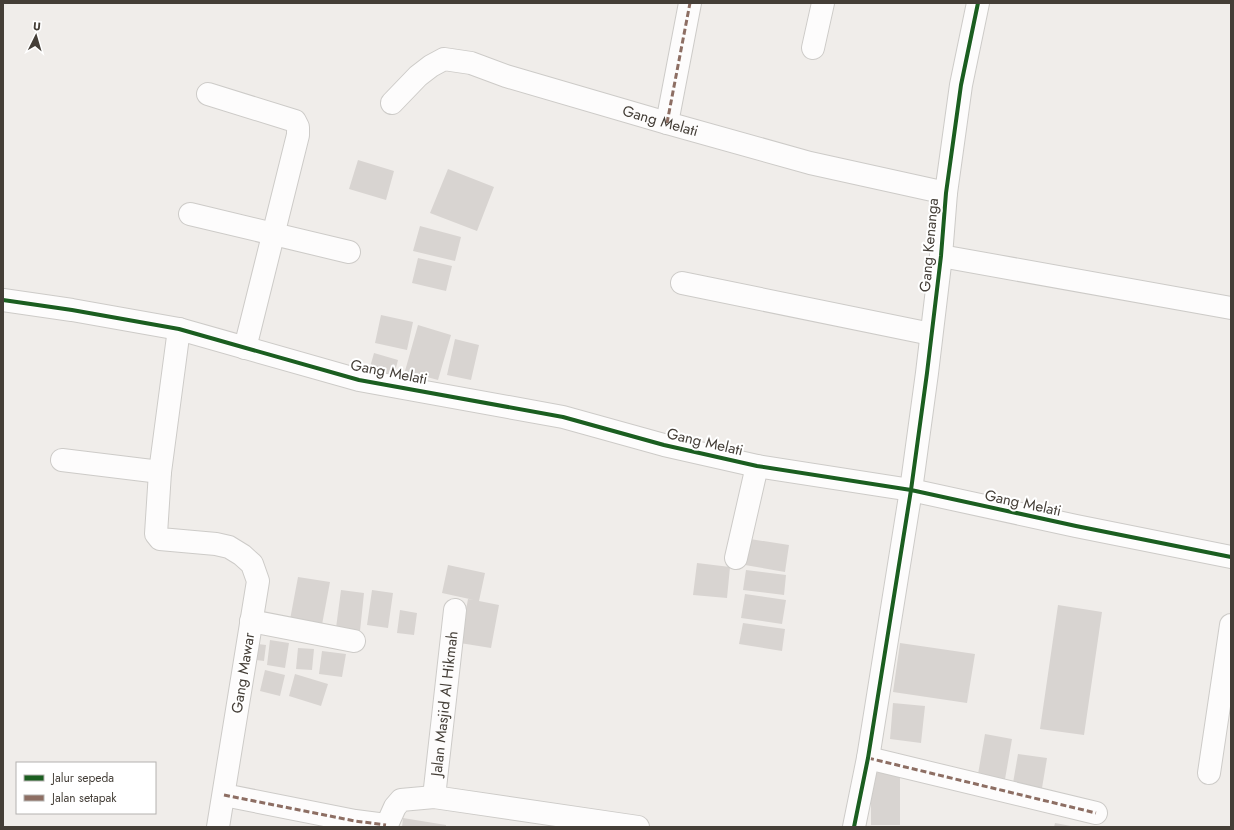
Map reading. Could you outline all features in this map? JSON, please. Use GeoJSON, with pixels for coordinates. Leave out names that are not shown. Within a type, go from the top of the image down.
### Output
{"type":"FeatureCollection","features":[{"type":"Feature","properties":{"kind":"street"},"geometry":{"type":"LineString","coordinates":[[667,123],[690,3]]}},
{"type":"Feature","properties":{"kind":"street"},"geometry":{"type":"LineString","coordinates":[[813,48],[823,3]]}},
{"type":"Feature","properties":{"kind":"street","name":"Gang Kenanga"},"geometry":{"type":"LineString","coordinates":[[854,827],[868,758],[911,490],[941,256],[946,193],[961,85],[978,3]]}},
{"type":"Feature","properties":{"kind":"street","name":"Gang Melati"},"geometry":{"type":"LineString","coordinates":[[392,103],[418,76],[431,66],[444,59],[471,63],[506,76],[810,163],[946,193]]}},
{"type":"Feature","properties":{"kind":"street"},"geometry":{"type":"LineString","coordinates":[[208,94],[295,121],[298,127],[298,135],[245,348]]}},
{"type":"Feature","properties":{"kind":"street"},"geometry":{"type":"LineString","coordinates":[[190,214],[349,252]]}},
{"type":"Feature","properties":{"kind":"street","name":"Gang Kenanga"},"geometry":{"type":"LineString","coordinates":[[941,256],[1231,308]]}},
{"type":"Feature","properties":{"kind":"street"},"geometry":{"type":"LineString","coordinates":[[682,283],[931,334]]}},
{"type":"Feature","properties":{"kind":"street","name":"Gang Melati"},"geometry":{"type":"LineString","coordinates":[[3,300],[72,310],[179,329],[359,380],[563,417],[664,445],[757,466],[911,490],[1076,526],[1231,557]]}},
{"type":"Feature","properties":{"kind":"street"},"geometry":{"type":"LineString","coordinates":[[179,329],[160,472],[156,534],[160,539],[198,544],[216,544],[229,547],[242,555],[252,564],[258,581],[251,621]]}},
{"type":"Feature","properties":{"kind":"street"},"geometry":{"type":"LineString","coordinates":[[62,460],[160,472]]}},
{"type":"Feature","properties":{"kind":"street"},"geometry":{"type":"LineString","coordinates":[[736,558],[757,466]]}},
{"type":"Feature","properties":{"kind":"street","name":"Jalan Masjid Al Hikmah"},"geometry":{"type":"LineString","coordinates":[[434,796],[455,610]]}},
{"type":"Feature","properties":{"kind":"street","name":"Gang Mawar"},"geometry":{"type":"LineString","coordinates":[[218,827],[251,621],[354,641]]}},
{"type":"Feature","properties":{"kind":"street"},"geometry":{"type":"LineString","coordinates":[[1209,773],[1231,625]]}},
{"type":"Feature","properties":{"kind":"street"},"geometry":{"type":"LineString","coordinates":[[868,758],[1096,813]]}},
{"type":"Feature","properties":{"kind":"street"},"geometry":{"type":"LineString","coordinates":[[224,795],[386,826]]}},
{"type":"Feature","properties":{"kind":"street","name":"Jalan Masjid Al Hikmah"},"geometry":{"type":"LineString","coordinates":[[386,826],[395,807],[401,800],[434,796],[638,827]]}},
{"type":"Feature","properties":{"kind":"building"},"geometry":{"type":"Polygon","coordinates":[[[358,160],[394,171],[386,200],[349,189],[358,160]]]}},
{"type":"Feature","properties":{"kind":"building"},"geometry":{"type":"Polygon","coordinates":[[[448,169],[494,187],[477,231],[430,213],[448,169]]]}},
{"type":"Feature","properties":{"kind":"building"},"geometry":{"type":"Polygon","coordinates":[[[420,226],[461,237],[455,261],[413,251],[420,226]]]}},
{"type":"Feature","properties":{"kind":"building"},"geometry":{"type":"Polygon","coordinates":[[[418,258],[452,266],[446,291],[412,283],[418,258]]]}},
{"type":"Feature","properties":{"kind":"building"},"geometry":{"type":"Polygon","coordinates":[[[381,315],[413,322],[407,350],[375,343],[381,315]]]}},
{"type":"Feature","properties":{"kind":"building"},"geometry":{"type":"Polygon","coordinates":[[[418,325],[451,335],[438,380],[405,371],[418,325]]]}},
{"type":"Feature","properties":{"kind":"building"},"geometry":{"type":"Polygon","coordinates":[[[455,339],[479,345],[471,380],[447,375],[455,339]]]}},
{"type":"Feature","properties":{"kind":"building"},"geometry":{"type":"Polygon","coordinates":[[[374,353],[398,360],[393,380],[368,374],[374,353]]]}},
{"type":"Feature","properties":{"kind":"building"},"geometry":{"type":"Polygon","coordinates":[[[750,539],[789,545],[785,572],[745,565],[750,539]]]}},
{"type":"Feature","properties":{"kind":"building"},"geometry":{"type":"Polygon","coordinates":[[[697,563],[730,567],[727,598],[693,595],[697,563]]]}},
{"type":"Feature","properties":{"kind":"building"},"geometry":{"type":"Polygon","coordinates":[[[448,565],[485,573],[479,601],[499,605],[491,648],[460,643],[468,599],[474,600],[442,593],[448,565]]]}},
{"type":"Feature","properties":{"kind":"building"},"geometry":{"type":"Polygon","coordinates":[[[746,570],[786,575],[784,595],[743,590],[746,570]]]}},
{"type":"Feature","properties":{"kind":"building"},"geometry":{"type":"Polygon","coordinates":[[[298,577],[330,582],[321,630],[289,625],[298,577]]]}},
{"type":"Feature","properties":{"kind":"building"},"geometry":{"type":"Polygon","coordinates":[[[341,590],[364,593],[360,631],[336,628],[341,590]]]}},
{"type":"Feature","properties":{"kind":"building"},"geometry":{"type":"Polygon","coordinates":[[[372,590],[393,593],[388,628],[367,625],[372,590]]]}},
{"type":"Feature","properties":{"kind":"building"},"geometry":{"type":"Polygon","coordinates":[[[745,594],[786,600],[782,624],[741,618],[745,594]]]}},
{"type":"Feature","properties":{"kind":"building"},"geometry":{"type":"Polygon","coordinates":[[[1058,605],[1102,612],[1084,735],[1040,729],[1058,605]]]}},
{"type":"Feature","properties":{"kind":"building"},"geometry":{"type":"Polygon","coordinates":[[[400,610],[417,613],[414,635],[397,633],[400,610]]]}},
{"type":"Feature","properties":{"kind":"building"},"geometry":{"type":"Polygon","coordinates":[[[743,623],[785,629],[782,651],[739,644],[743,623]]]}},
{"type":"Feature","properties":{"kind":"building"},"geometry":{"type":"Polygon","coordinates":[[[270,640],[289,643],[285,668],[267,665],[270,640]]]}},
{"type":"Feature","properties":{"kind":"building"},"geometry":{"type":"Polygon","coordinates":[[[250,643],[266,645],[264,661],[248,659],[250,643]]]}},
{"type":"Feature","properties":{"kind":"building"},"geometry":{"type":"Polygon","coordinates":[[[900,643],[975,654],[967,703],[893,692],[900,643]]]}},
{"type":"Feature","properties":{"kind":"building"},"geometry":{"type":"Polygon","coordinates":[[[298,648],[314,649],[312,670],[296,669],[298,648]]]}},
{"type":"Feature","properties":{"kind":"building"},"geometry":{"type":"Polygon","coordinates":[[[322,651],[346,654],[342,677],[319,674],[322,651]]]}},
{"type":"Feature","properties":{"kind":"building"},"geometry":{"type":"Polygon","coordinates":[[[265,670],[285,675],[280,696],[260,691],[265,670]]]}},
{"type":"Feature","properties":{"kind":"building"},"geometry":{"type":"Polygon","coordinates":[[[295,674],[328,684],[321,706],[289,696],[295,674]]]}},
{"type":"Feature","properties":{"kind":"building"},"geometry":{"type":"Polygon","coordinates":[[[893,703],[925,706],[921,743],[890,739],[893,703]]]}},
{"type":"Feature","properties":{"kind":"building"},"geometry":{"type":"Polygon","coordinates":[[[985,734],[1012,739],[1004,785],[977,780],[985,734]]]}},
{"type":"Feature","properties":{"kind":"building"},"geometry":{"type":"Polygon","coordinates":[[[1018,754],[1047,758],[1042,788],[1013,783],[1018,754]]]}},
{"type":"Feature","properties":{"kind":"building"},"geometry":{"type":"Polygon","coordinates":[[[871,773],[900,773],[900,825],[871,825],[871,773]]]}},
{"type":"Feature","properties":{"kind":"building"},"geometry":{"type":"Polygon","coordinates":[[[403,818],[446,825],[446,827],[402,827],[403,818]]]}},
{"type":"Feature","properties":{"kind":"building"},"geometry":{"type":"Polygon","coordinates":[[[1055,823],[1071,826],[1071,827],[1054,827],[1055,823]]]}},
{"type":"Feature","properties":{"kind":"marked path"},"geometry":{"type":"LineString","coordinates":[[667,123],[690,3]]}},
{"type":"Feature","properties":{"kind":"marked path"},"geometry":{"type":"LineString","coordinates":[[868,758],[1096,813]]}},
{"type":"Feature","properties":{"kind":"marked path"},"geometry":{"type":"LineString","coordinates":[[224,795],[355,821],[386,825]]}},
{"type":"Feature","properties":{"kind":"cycle path"},"geometry":{"type":"LineString","coordinates":[[854,827],[868,758],[911,490],[941,256],[946,193],[961,85],[978,3]]}},
{"type":"Feature","properties":{"kind":"cycle path"},"geometry":{"type":"LineString","coordinates":[[3,300],[72,310],[179,329],[359,380],[563,417],[664,445],[757,466],[911,490],[1076,526],[1231,557]]}}]}
